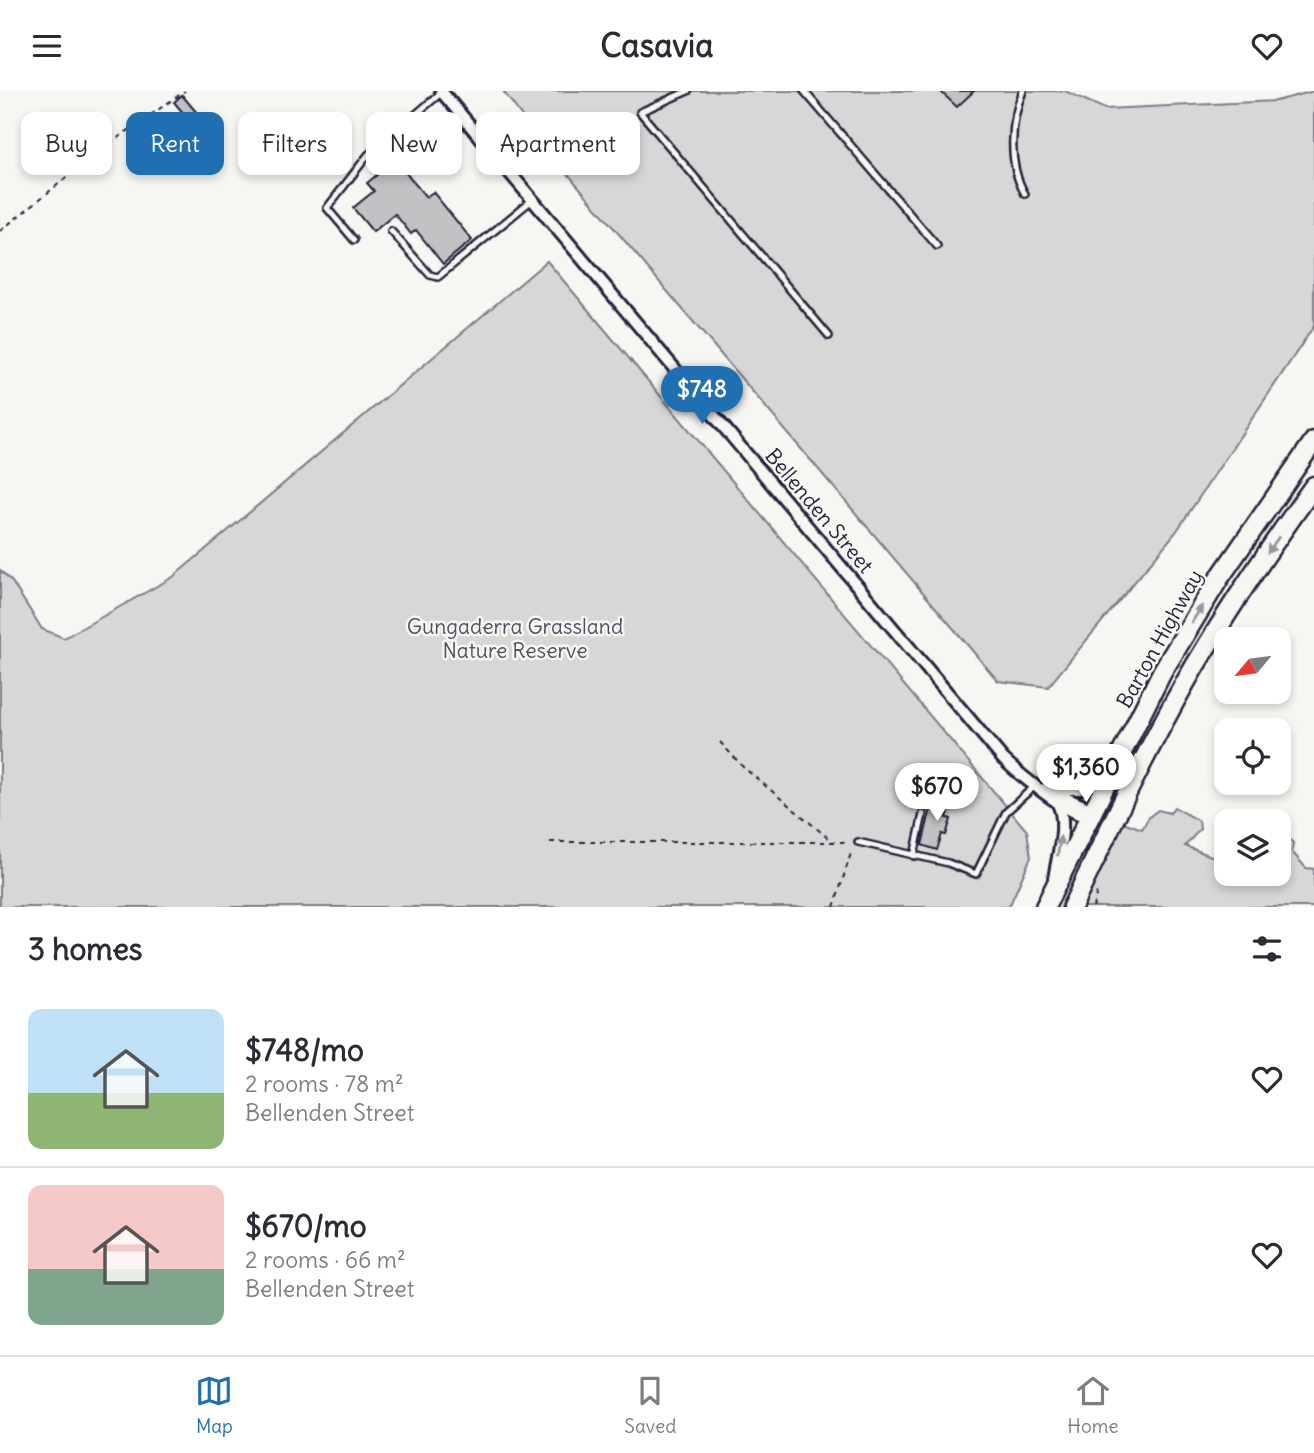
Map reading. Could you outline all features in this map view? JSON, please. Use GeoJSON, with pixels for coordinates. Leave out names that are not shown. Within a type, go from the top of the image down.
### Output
{"type":"FeatureCollection","features":[{"type":"Feature","properties":{"kind":"highway","name":"Barton Highway"},"geometry":{"type":"LineString","coordinates":[[1048,900],[1162,672],[1218,580],[1314,441]]}},
{"type":"Feature","properties":{"kind":"highway","name":"Barton Highway"},"geometry":{"type":"LineString","coordinates":[[1072,907],[1133,781],[1185,684],[1243,586],[1314,486]]}},
{"type":"Feature","properties":{"kind":"highway"},"geometry":{"type":"LineString","coordinates":[[1097,854],[1091,816],[1108,809],[1133,781]]}},
{"type":"Feature","properties":{"kind":"street","name":"Bellenden Street"},"geometry":{"type":"LineString","coordinates":[[442,92],[1003,759],[1057,802],[1080,815],[1091,816]]}},
{"type":"Feature","properties":{"kind":"street"},"geometry":{"type":"LineString","coordinates":[[1040,787],[1087,787],[1114,772]]}},
{"type":"Feature","properties":{"kind":"street","name":"Bellenden Street"},"geometry":{"type":"LineString","coordinates":[[1040,787],[1084,806],[1091,816]]}},
{"type":"Feature","properties":{"kind":"street"},"geometry":{"type":"LineString","coordinates":[[1048,900],[1062,823],[1057,802]]}},
{"type":"Feature","properties":{"kind":"lane"},"geometry":{"type":"LineString","coordinates":[[688,91],[640,112],[829,336]]}},
{"type":"Feature","properties":{"kind":"lane"},"geometry":{"type":"LineString","coordinates":[[804,91],[937,246]]}},
{"type":"Feature","properties":{"kind":"lane"},"geometry":{"type":"LineString","coordinates":[[1023,91],[1017,104],[1013,160],[1016,180],[1025,194]]}},
{"type":"Feature","properties":{"kind":"lane"},"geometry":{"type":"LineString","coordinates":[[419,112],[442,92]]}},
{"type":"Feature","properties":{"kind":"lane"},"geometry":{"type":"LineString","coordinates":[[354,240],[327,208],[366,158]]}},
{"type":"Feature","properties":{"kind":"lane"},"geometry":{"type":"LineString","coordinates":[[391,230],[430,275],[438,277],[531,200]]}},
{"type":"Feature","properties":{"kind":"lane"},"geometry":{"type":"LineString","coordinates":[[858,842],[948,863],[976,874],[1006,812],[1040,787]]}},
{"type":"Feature","properties":{"kind":"lane"},"geometry":{"type":"LineString","coordinates":[[914,856],[923,814]]}},
{"type":"Feature","properties":{"kind":"path"},"geometry":{"type":"LineString","coordinates":[[0,231],[106,146],[185,91]]}},
{"type":"Feature","properties":{"kind":"path"},"geometry":{"type":"LineString","coordinates":[[720,742],[743,767],[834,842]]}},
{"type":"Feature","properties":{"kind":"path"},"geometry":{"type":"LineString","coordinates":[[550,842],[855,842],[834,907]]}},
{"type":"Feature","properties":{"kind":"green space"},"geometry":{"type":"Polygon","coordinates":[[[503,91],[1065,91],[1105,109],[1276,101],[1314,91],[1314,326],[1176,532],[1048,687],[998,681],[569,175],[640,175],[640,112],[519,112],[503,91]]]}},
{"type":"Feature","properties":{"kind":"green space","name":"Gungaderra Grassland Nature Reserve"},"geometry":{"type":"Polygon","coordinates":[[[547,261],[1027,831],[1031,857],[1009,907],[0,907],[0,570],[12,582],[42,629],[64,638],[173,577],[547,261]]]}},
{"type":"Feature","properties":{"kind":"green space"},"geometry":{"type":"Polygon","coordinates":[[[1174,807],[1199,821],[1200,829],[1185,846],[1214,857],[1214,886],[1291,886],[1291,841],[1292,852],[1306,868],[1314,869],[1314,907],[1080,907],[1123,822],[1142,829],[1149,817],[1158,810],[1170,813],[1174,807]]]}},
{"type":"Feature","properties":{"kind":"building"},"geometry":{"type":"Polygon","coordinates":[[[940,91],[974,91],[957,107],[940,91]]]}},
{"type":"Feature","properties":{"kind":"building"},"geometry":{"type":"Polygon","coordinates":[[[182,95],[196,112],[182,112],[174,102],[182,95]]]}},
{"type":"Feature","properties":{"kind":"building"},"geometry":{"type":"Polygon","coordinates":[[[377,175],[408,175],[426,197],[433,192],[472,240],[443,264],[416,230],[411,234],[395,214],[373,232],[353,208],[374,191],[367,183],[377,175]]]}},
{"type":"Feature","properties":{"kind":"building"},"geometry":{"type":"Polygon","coordinates":[[[934,796],[952,801],[947,818],[951,819],[937,850],[922,845],[934,796]]]}}]}
